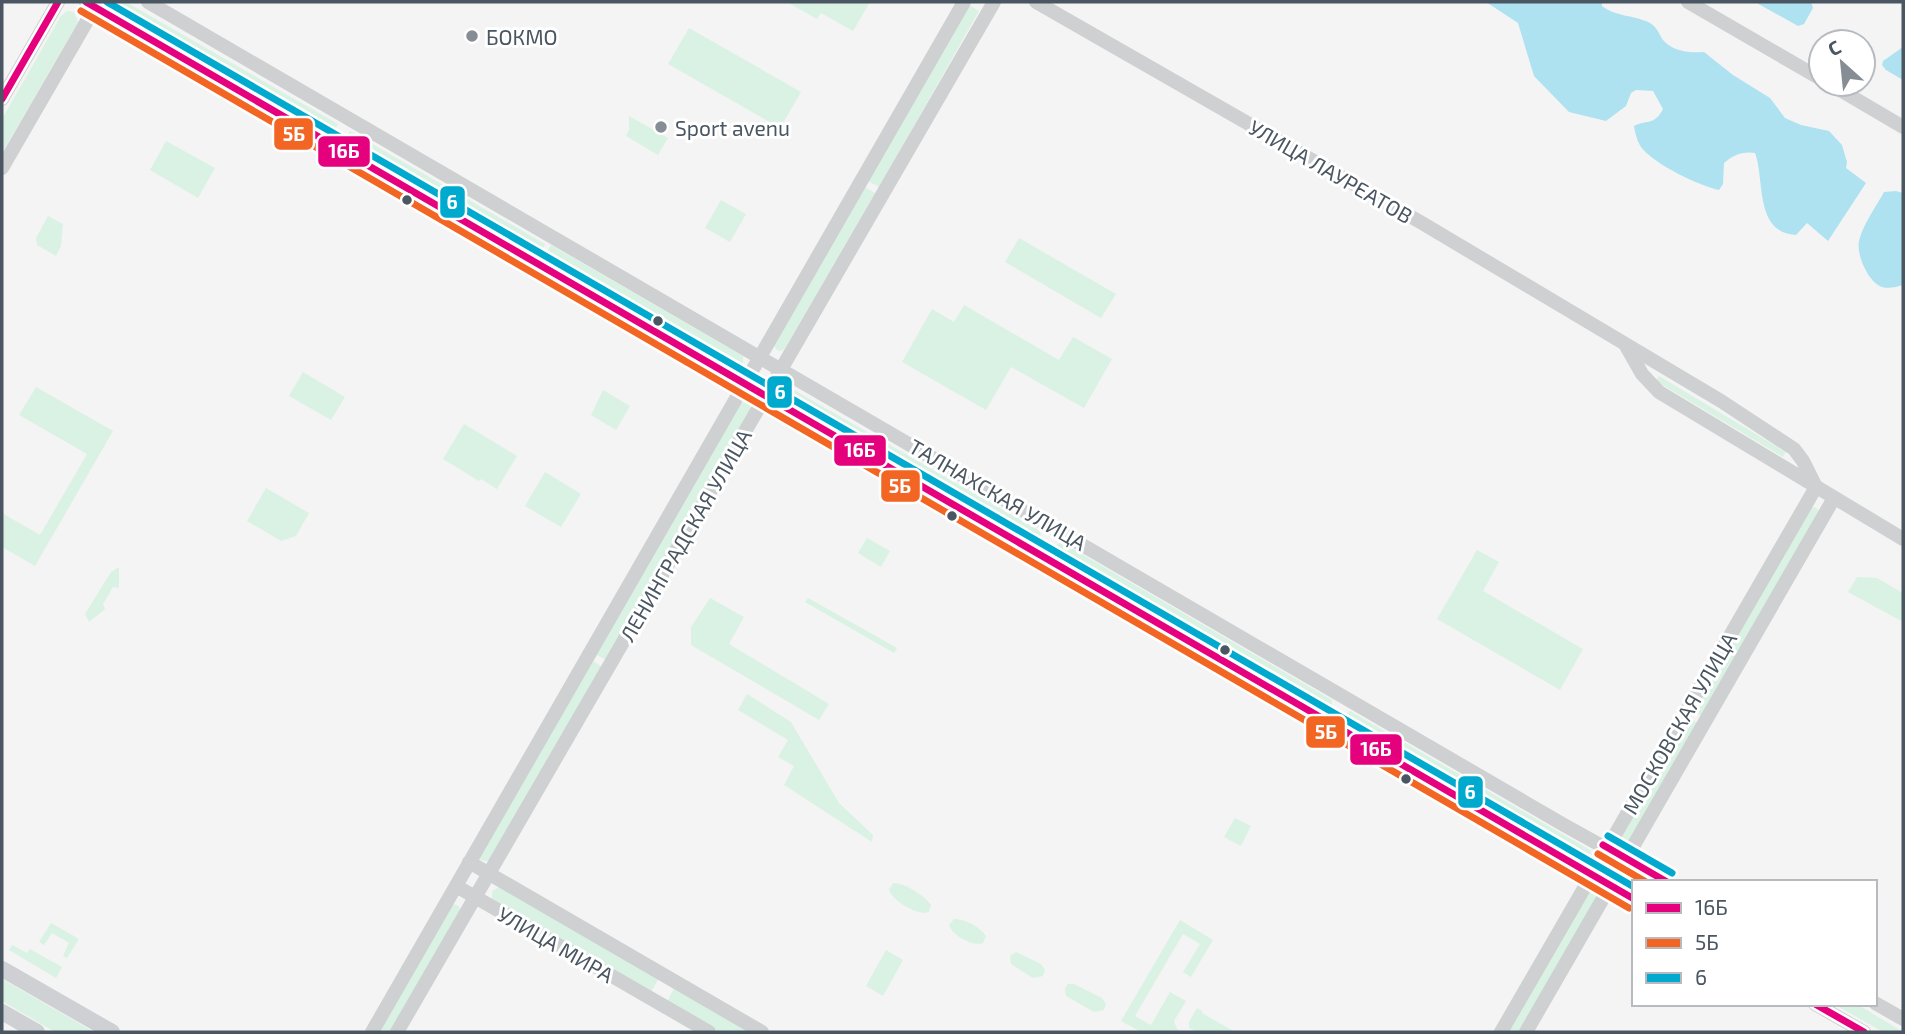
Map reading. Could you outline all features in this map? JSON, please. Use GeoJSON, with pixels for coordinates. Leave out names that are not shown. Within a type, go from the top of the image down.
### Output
{"type":"FeatureCollection","features":[{"type":"Feature","properties":{"kind":"main road"},"geometry":{"type":"LineString","coordinates":[[2,969],[112,1032]]}},
{"type":"Feature","properties":{"kind":"main road"},"geometry":{"type":"LineString","coordinates":[[2,1012],[37,1032]]}},
{"type":"Feature","properties":{"kind":"street"},"geometry":{"type":"LineString","coordinates":[[2,99],[58,2]]}},
{"type":"Feature","properties":{"kind":"street","name":"ТАЛНАХСКАЯ УЛИЦА"},"geometry":{"type":"LineString","coordinates":[[148,2],[1664,880]]}},
{"type":"Feature","properties":{"kind":"street","name":"ЛЕНИНГРАДСКАЯ УЛИЦА"},"geometry":{"type":"LineString","coordinates":[[372,1032],[964,2]]}},
{"type":"Feature","properties":{"kind":"street","name":"ЛЕНИНГРАДСКАЯ УЛИЦА"},"geometry":{"type":"LineString","coordinates":[[397,1032],[994,2]]}},
{"type":"Feature","properties":{"kind":"street","name":"УЛИЦА ЛАУРЕАТОВ"},"geometry":{"type":"LineString","coordinates":[[1036,2],[1422,223],[1774,434],[1798,455],[1816,487]]}},
{"type":"Feature","properties":{"kind":"street"},"geometry":{"type":"LineString","coordinates":[[1688,2],[1807,71]]}},
{"type":"Feature","properties":{"kind":"street"},"geometry":{"type":"LineString","coordinates":[[2,168],[93,3]]}},
{"type":"Feature","properties":{"kind":"street","name":"ТАЛНАХСКАЯ УЛИЦА"},"geometry":{"type":"LineString","coordinates":[[93,3],[1632,898]]}},
{"type":"Feature","properties":{"kind":"street"},"geometry":{"type":"LineString","coordinates":[[1854,98],[1903,127]]}},
{"type":"Feature","properties":{"kind":"street","name":"УЛИЦА ЛАУРЕАТОВ"},"geometry":{"type":"LineString","coordinates":[[1625,343],[1642,374],[1659,392],[1903,538]]}},
{"type":"Feature","properties":{"kind":"street","name":"МОСКОВСКАЯ УЛИЦА"},"geometry":{"type":"LineString","coordinates":[[1501,1032],[1816,487]]}},
{"type":"Feature","properties":{"kind":"street","name":"МОСКОВСКАЯ УЛИЦА"},"geometry":{"type":"LineString","coordinates":[[1526,1032],[1834,498]]}},
{"type":"Feature","properties":{"kind":"street","name":"УЛИЦА МИРА"},"geometry":{"type":"LineString","coordinates":[[469,862],[762,1032]]}},
{"type":"Feature","properties":{"kind":"street","name":"УЛИЦА МИРА"},"geometry":{"type":"LineString","coordinates":[[456,886],[709,1032]]}},
{"type":"Feature","properties":{"kind":"street"},"geometry":{"type":"LineString","coordinates":[[656,1002],[669,978]]}},
{"type":"Feature","properties":{"kind":"street"},"geometry":{"type":"LineString","coordinates":[[1877,1004],[1903,1019]]}},
{"type":"Feature","properties":{"kind":"street"},"geometry":{"type":"LineString","coordinates":[[1818,1006],[1864,1032]]}},
{"type":"Feature","properties":{"kind":"green space"},"geometry":{"type":"Polygon","coordinates":[[[119,2],[126,2],[338,124],[333,134],[120,11],[117,7],[119,2]]]}},
{"type":"Feature","properties":{"kind":"green space"},"geometry":{"type":"Polygon","coordinates":[[[787,2],[870,2],[853,31],[821,13],[817,19],[787,2]]]}},
{"type":"Feature","properties":{"kind":"green space"},"geometry":{"type":"Polygon","coordinates":[[[969,5],[979,11],[879,187],[868,181],[969,5]]]}},
{"type":"Feature","properties":{"kind":"green space"},"geometry":{"type":"Polygon","coordinates":[[[67,11],[74,12],[78,22],[2,153],[2,119],[61,16],[67,11]]]}},
{"type":"Feature","properties":{"kind":"green space"},"geometry":{"type":"Polygon","coordinates":[[[689,28],[801,92],[780,128],[668,64],[689,28]]]}},
{"type":"Feature","properties":{"kind":"green space"},"geometry":{"type":"Polygon","coordinates":[[[629,116],[668,138],[658,155],[626,136],[629,116]]]}},
{"type":"Feature","properties":{"kind":"green space"},"geometry":{"type":"Polygon","coordinates":[[[350,131],[545,245],[539,254],[344,141],[350,131]]]}},
{"type":"Feature","properties":{"kind":"green space"},"geometry":{"type":"Polygon","coordinates":[[[166,141],[215,168],[198,198],[150,170],[166,141]]]}},
{"type":"Feature","properties":{"kind":"green space"},"geometry":{"type":"Polygon","coordinates":[[[864,187],[875,193],[785,348],[777,350],[774,346],[864,187]]]}},
{"type":"Feature","properties":{"kind":"green space"},"geometry":{"type":"Polygon","coordinates":[[[721,200],[746,214],[730,242],[705,228],[721,200]]]}},
{"type":"Feature","properties":{"kind":"green space"},"geometry":{"type":"Polygon","coordinates":[[[48,216],[63,224],[61,246],[56,256],[37,245],[36,238],[48,216]]]}},
{"type":"Feature","properties":{"kind":"green space"},"geometry":{"type":"Polygon","coordinates":[[[1019,238],[1116,294],[1101,318],[1005,262],[1019,238]]]}},
{"type":"Feature","properties":{"kind":"green space"},"geometry":{"type":"Polygon","coordinates":[[[551,245],[743,356],[743,363],[740,366],[735,365],[545,255],[551,245]]]}},
{"type":"Feature","properties":{"kind":"green space"},"geometry":{"type":"Polygon","coordinates":[[[964,305],[1059,360],[1073,337],[1112,359],[1084,408],[1011,367],[986,410],[902,362],[932,309],[954,322],[964,305]]]}},
{"type":"Feature","properties":{"kind":"green space"},"geometry":{"type":"Polygon","coordinates":[[[303,372],[345,397],[331,420],[289,396],[303,372]]]}},
{"type":"Feature","properties":{"kind":"green space"},"geometry":{"type":"Polygon","coordinates":[[[1659,376],[1786,452],[1783,457],[1656,381],[1659,376]]]}},
{"type":"Feature","properties":{"kind":"green space"},"geometry":{"type":"Polygon","coordinates":[[[787,386],[1040,531],[1041,538],[1032,540],[785,397],[783,390],[787,386]]]}},
{"type":"Feature","properties":{"kind":"green space"},"geometry":{"type":"Polygon","coordinates":[[[36,387],[113,431],[35,566],[2,547],[2,513],[40,535],[87,454],[19,415],[36,387]]]}},
{"type":"Feature","properties":{"kind":"green space"},"geometry":{"type":"Polygon","coordinates":[[[603,390],[630,406],[616,430],[591,415],[603,390]]]}},
{"type":"Feature","properties":{"kind":"green space"},"geometry":{"type":"Polygon","coordinates":[[[740,404],[750,404],[751,409],[606,660],[595,654],[740,404]]]}},
{"type":"Feature","properties":{"kind":"green space"},"geometry":{"type":"Polygon","coordinates":[[[464,424],[517,456],[497,489],[443,459],[464,424]]]}},
{"type":"Feature","properties":{"kind":"green space"},"geometry":{"type":"Polygon","coordinates":[[[545,472],[581,494],[561,527],[525,506],[545,472]]]}},
{"type":"Feature","properties":{"kind":"green space"},"geometry":{"type":"Polygon","coordinates":[[[266,488],[309,513],[296,536],[281,541],[247,521],[266,488]]]}},
{"type":"Feature","properties":{"kind":"green space"},"geometry":{"type":"Polygon","coordinates":[[[1812,507],[1819,512],[1703,717],[1693,711],[1812,507]]]}},
{"type":"Feature","properties":{"kind":"green space"},"geometry":{"type":"Polygon","coordinates":[[[867,538],[890,551],[881,567],[858,553],[867,538]]]}},
{"type":"Feature","properties":{"kind":"green space"},"geometry":{"type":"Polygon","coordinates":[[[1061,542],[1332,700],[1332,706],[1323,708],[1056,553],[1054,547],[1061,542]]]}},
{"type":"Feature","properties":{"kind":"green space"},"geometry":{"type":"Polygon","coordinates":[[[1477,550],[1499,562],[1483,591],[1583,649],[1560,690],[1437,619],[1477,550]]]}},
{"type":"Feature","properties":{"kind":"green space"},"geometry":{"type":"Polygon","coordinates":[[[119,567],[119,588],[113,587],[103,604],[105,609],[89,622],[85,614],[111,572],[119,567]]]}},
{"type":"Feature","properties":{"kind":"green space"},"geometry":{"type":"Polygon","coordinates":[[[1857,577],[1877,578],[1903,593],[1903,622],[1848,592],[1857,577]]]}},
{"type":"Feature","properties":{"kind":"green space"},"geometry":{"type":"Polygon","coordinates":[[[710,598],[744,617],[729,644],[829,704],[819,720],[691,645],[691,627],[710,598]]]}},
{"type":"Feature","properties":{"kind":"green space"},"geometry":{"type":"Polygon","coordinates":[[[808,598],[897,648],[894,653],[805,602],[808,598]]]}},
{"type":"Feature","properties":{"kind":"green space"},"geometry":{"type":"Polygon","coordinates":[[[592,660],[602,667],[489,861],[482,861],[479,857],[592,660]]]}},
{"type":"Feature","properties":{"kind":"green space"},"geometry":{"type":"Polygon","coordinates":[[[747,694],[791,722],[839,803],[873,835],[872,842],[784,785],[794,766],[778,757],[788,740],[738,710],[747,694]]]}},
{"type":"Feature","properties":{"kind":"green space"},"geometry":{"type":"Polygon","coordinates":[[[1350,711],[1590,850],[1591,856],[1583,858],[1348,722],[1345,716],[1350,711]]]}},
{"type":"Feature","properties":{"kind":"green space"},"geometry":{"type":"Polygon","coordinates":[[[1689,718],[1699,724],[1630,843],[1626,843],[1622,836],[1689,718]]]}},
{"type":"Feature","properties":{"kind":"green space"},"geometry":{"type":"Polygon","coordinates":[[[1235,818],[1251,826],[1241,846],[1224,837],[1235,818]]]}},
{"type":"Feature","properties":{"kind":"green space"},"geometry":{"type":"Polygon","coordinates":[[[893,883],[908,887],[924,897],[931,905],[929,912],[918,912],[900,903],[889,890],[893,883]]]}},
{"type":"Feature","properties":{"kind":"green space"},"geometry":{"type":"Polygon","coordinates":[[[499,887],[659,978],[651,992],[492,899],[492,891],[499,887]]]}},
{"type":"Feature","properties":{"kind":"green space"},"geometry":{"type":"Polygon","coordinates":[[[1589,892],[1595,895],[1596,900],[1520,1032],[1506,1032],[1589,892]]]}},
{"type":"Feature","properties":{"kind":"green space"},"geometry":{"type":"Polygon","coordinates":[[[453,904],[459,906],[460,910],[390,1032],[376,1032],[453,904]]]}},
{"type":"Feature","properties":{"kind":"green space"},"geometry":{"type":"Polygon","coordinates":[[[954,919],[980,929],[986,936],[983,943],[969,942],[959,937],[949,925],[954,919]]]}},
{"type":"Feature","properties":{"kind":"green space"},"geometry":{"type":"Polygon","coordinates":[[[1180,920],[1213,940],[1191,977],[1183,972],[1200,944],[1183,934],[1135,1016],[1151,1025],[1170,992],[1186,1001],[1174,1021],[1177,1029],[1182,1032],[1141,1032],[1121,1021],[1180,920]]]}},
{"type":"Feature","properties":{"kind":"green space"},"geometry":{"type":"Polygon","coordinates":[[[51,923],[79,939],[67,958],[63,956],[69,943],[52,933],[44,945],[39,942],[51,923]]]}},
{"type":"Feature","properties":{"kind":"green space"},"geometry":{"type":"Polygon","coordinates":[[[12,945],[27,953],[30,949],[62,967],[56,978],[9,950],[12,945]]]}},
{"type":"Feature","properties":{"kind":"green space"},"geometry":{"type":"Polygon","coordinates":[[[886,950],[903,960],[883,996],[866,986],[886,950]]]}},
{"type":"Feature","properties":{"kind":"green space"},"geometry":{"type":"Polygon","coordinates":[[[1016,952],[1041,964],[1045,970],[1043,976],[1033,978],[1011,964],[1010,956],[1016,952]]]}},
{"type":"Feature","properties":{"kind":"green space"},"geometry":{"type":"Polygon","coordinates":[[[2,979],[94,1032],[55,1032],[2,1001],[2,979]]]}},
{"type":"Feature","properties":{"kind":"green space"},"geometry":{"type":"Polygon","coordinates":[[[1068,984],[1074,984],[1102,998],[1106,1004],[1104,1010],[1094,1012],[1066,996],[1065,988],[1068,984]]]}},
{"type":"Feature","properties":{"kind":"green space"},"geometry":{"type":"Polygon","coordinates":[[[674,988],[751,1032],[719,1032],[667,1002],[674,988]]]}},
{"type":"Feature","properties":{"kind":"green space"},"geometry":{"type":"Polygon","coordinates":[[[1838,1006],[1860,1006],[1903,1032],[1883,1032],[1838,1006]]]}},
{"type":"Feature","properties":{"kind":"green space"},"geometry":{"type":"Polygon","coordinates":[[[1197,1008],[1235,1032],[1197,1032],[1189,1028],[1189,1022],[1197,1008]]]}},
{"type":"Feature","properties":{"kind":"water"},"geometry":{"type":"Polygon","coordinates":[[[1486,2],[1602,2],[1602,6],[1613,12],[1650,23],[1667,44],[1688,52],[1704,52],[1733,75],[1770,98],[1785,118],[1801,125],[1829,131],[1842,145],[1846,168],[1866,183],[1828,241],[1807,223],[1796,235],[1783,232],[1773,225],[1767,215],[1755,153],[1738,154],[1724,163],[1723,184],[1719,190],[1666,167],[1641,147],[1634,126],[1654,120],[1663,109],[1653,91],[1636,90],[1631,93],[1626,106],[1606,121],[1569,112],[1534,76],[1518,23],[1486,2]]]}},
{"type":"Feature","properties":{"kind":"water"},"geometry":{"type":"Polygon","coordinates":[[[1755,2],[1811,2],[1813,8],[1804,24],[1798,26],[1755,2]]]}},
{"type":"Feature","properties":{"kind":"water"},"geometry":{"type":"Polygon","coordinates":[[[1903,47],[1903,80],[1882,65],[1883,61],[1903,47]]]}},
{"type":"Feature","properties":{"kind":"water"},"geometry":{"type":"Polygon","coordinates":[[[1884,192],[1903,193],[1903,285],[1885,288],[1872,280],[1864,267],[1859,253],[1859,241],[1884,192]]]}},
{"type":"Feature","properties":{"kind":"transit line","name":"16Б"},"geometry":{"type":"LineString","coordinates":[[2,99],[58,2]]}},
{"type":"Feature","properties":{"kind":"transit line","name":"16Б"},"geometry":{"type":"LineString","coordinates":[[86,2],[1632,898]]}},
{"type":"Feature","properties":{"kind":"transit line","name":"6"},"geometry":{"type":"LineString","coordinates":[[107,2],[1632,886]]}},
{"type":"Feature","properties":{"kind":"transit line","name":"5Б"},"geometry":{"type":"LineString","coordinates":[[81,11],[1629,908]]}},
{"type":"Feature","properties":{"kind":"transit line","name":"6"},"geometry":{"type":"LineString","coordinates":[[1608,836],[1672,873]]}},
{"type":"Feature","properties":{"kind":"transit line","name":"16Б"},"geometry":{"type":"LineString","coordinates":[[1603,845],[1664,880]]}},
{"type":"Feature","properties":{"kind":"transit line","name":"5Б"},"geometry":{"type":"LineString","coordinates":[[1598,854],[1643,880]]}},
{"type":"Feature","properties":{"kind":"transit line","name":"16Б"},"geometry":{"type":"LineString","coordinates":[[1818,1006],[1864,1032]]}},
{"type":"Feature","properties":{"kind":"place","name":"БОКМО"},"geometry":{"type":"Point","coordinates":[472,36]}},
{"type":"Feature","properties":{"kind":"place","name":"Sport avenu"},"geometry":{"type":"Point","coordinates":[661,127]}}]}
